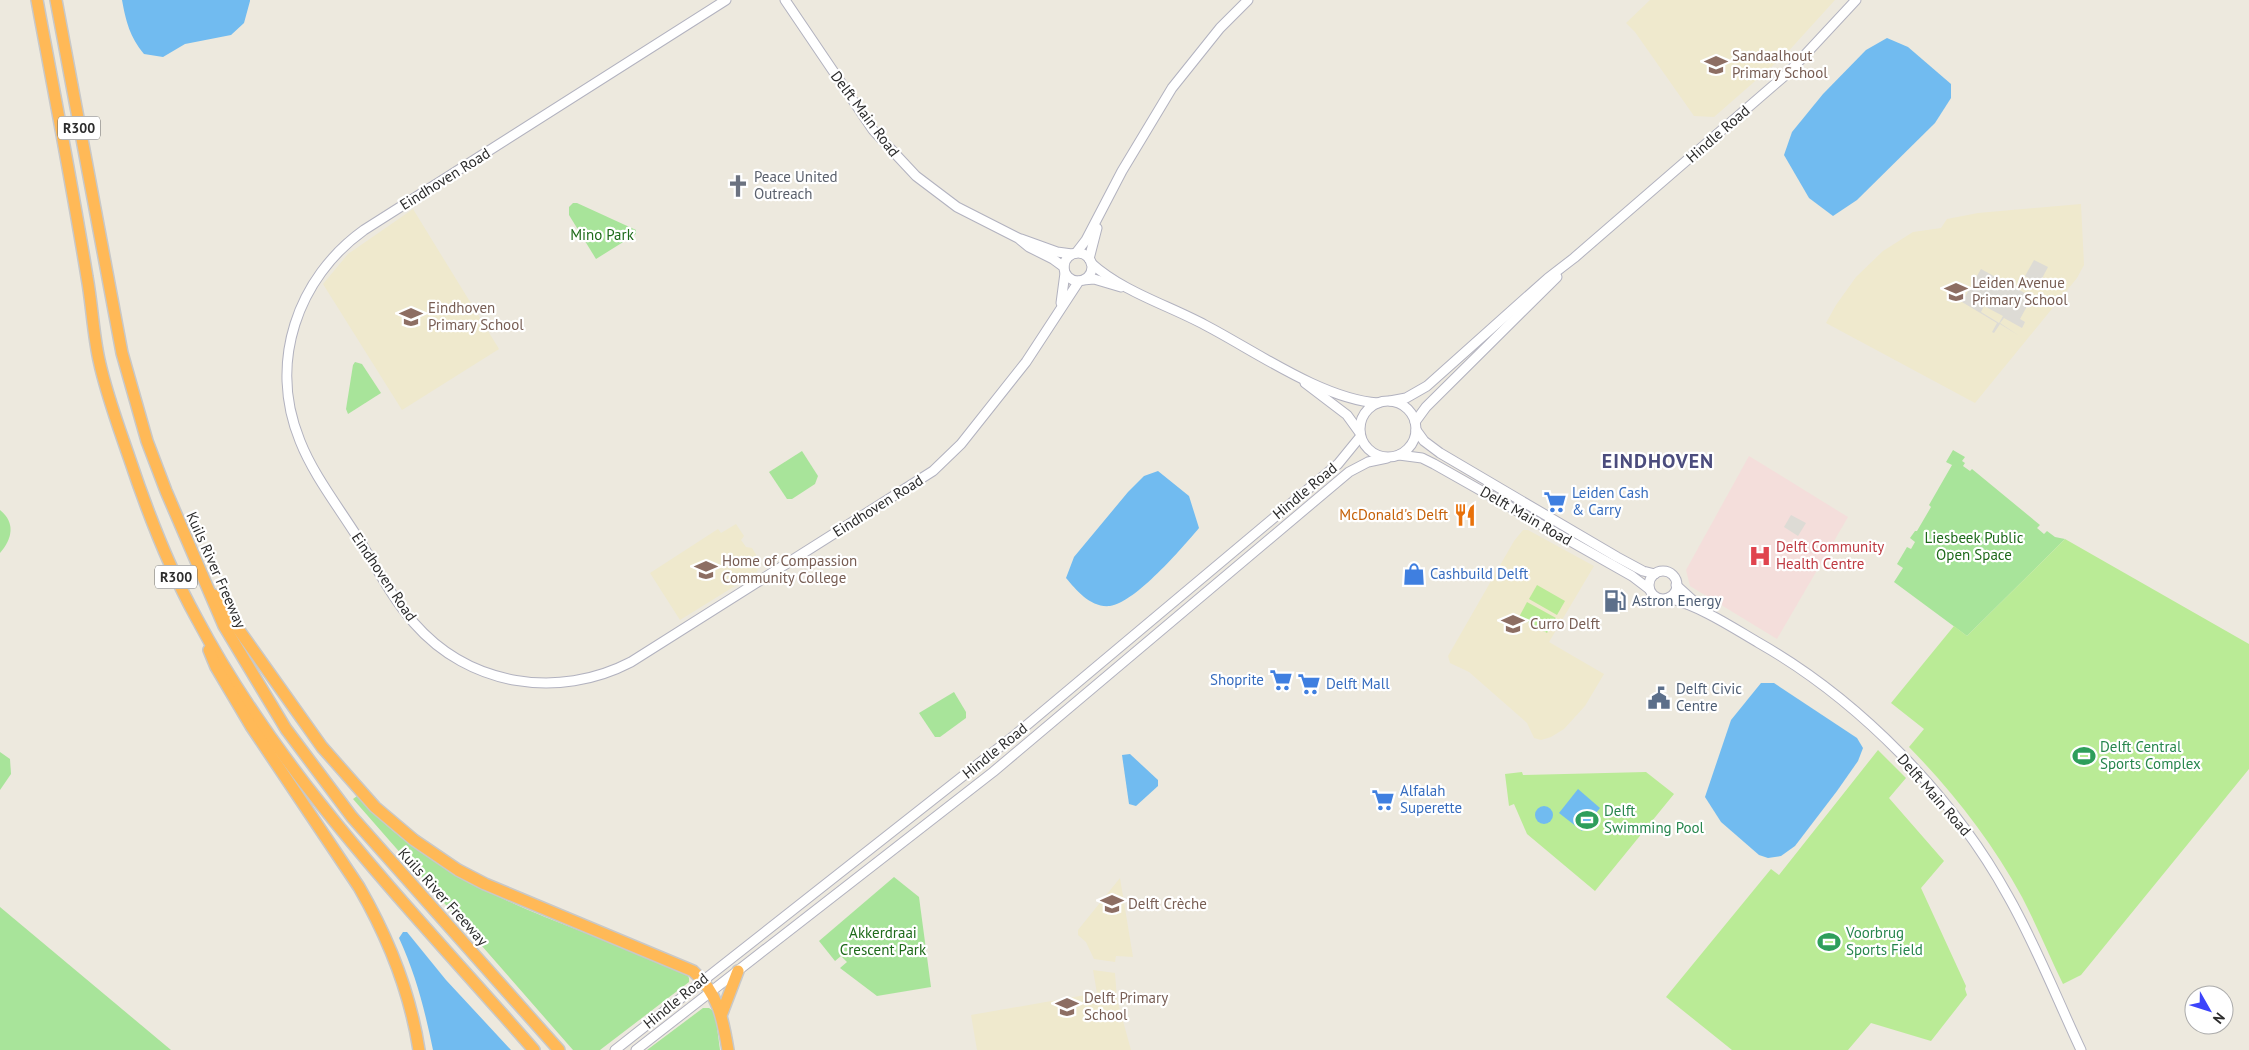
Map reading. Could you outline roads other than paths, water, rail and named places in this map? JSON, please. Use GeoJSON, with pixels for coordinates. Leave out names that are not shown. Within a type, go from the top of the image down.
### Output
{"type":"FeatureCollection","features":[{"type":"Feature","properties":{"kind":"highway","name":"R300"},"geometry":{"type":"LineString","coordinates":[[37,0],[86,269],[99,360],[144,500],[175,575],[207,637],[258,718],[332,820],[534,1050]]}},
{"type":"Feature","properties":{"kind":"highway","name":"Kuils River Freeway"},"geometry":{"type":"LineString","coordinates":[[56,0],[122,354],[150,450],[179,524],[224,626],[250,673],[310,763],[352,817],[559,1050]]}},
{"type":"Feature","properties":{"kind":"highway"},"geometry":{"type":"LineString","coordinates":[[206,587],[223,605],[263,666],[322,747],[375,807],[414,840],[458,870],[485,884],[688,968],[702,981],[722,1013],[728,1050]]}},
{"type":"Feature","properties":{"kind":"highway"},"geometry":{"type":"LineString","coordinates":[[207,637],[216,668],[251,726],[359,887],[386,937],[404,984],[419,1050]]}},
{"type":"Feature","properties":{"kind":"highway"},"geometry":{"type":"LineString","coordinates":[[722,1013],[738,972]]}},
{"type":"Feature","properties":{"kind":"street","name":"Eindhoven Road"},"geometry":{"type":"LineString","coordinates":[[726,0],[364,230],[343,246],[326,263],[304,299],[292,330],[287,363],[288,398],[297,433],[316,472],[399,603],[424,633],[443,650],[475,669],[497,677],[522,682],[551,684],[576,681],[601,675],[622,666],[933,471],[961,444],[1020,370],[1036,349],[1060,308],[1081,280]]}},
{"type":"Feature","properties":{"kind":"street","name":"Delft Main Road"},"geometry":{"type":"LineString","coordinates":[[784,0],[856,106],[896,156],[929,186],[957,206],[1018,238],[1029,247],[1053,259],[1064,270]]}},
{"type":"Feature","properties":{"kind":"street"},"geometry":{"type":"LineString","coordinates":[[1138,293],[1094,279],[1071,279],[1064,270],[1066,259],[1074,254],[1099,218],[1122,171],[1172,88],[1220,28],[1248,0]]}},
{"type":"Feature","properties":{"kind":"street","name":"Hindle Road"},"geometry":{"type":"LineString","coordinates":[[1390,401],[1406,398],[1427,386],[1548,278],[1574,258],[1784,76],[1855,1]]}},
{"type":"Feature","properties":{"kind":"street"},"geometry":{"type":"LineString","coordinates":[[1081,280],[1090,273],[1090,261],[1099,218]]}},
{"type":"Feature","properties":{"kind":"street","name":"Delft Main Road"},"geometry":{"type":"LineString","coordinates":[[1018,238],[1032,241],[1056,252],[1074,254]]}},
{"type":"Feature","properties":{"kind":"street"},"geometry":{"type":"LineString","coordinates":[[1074,254],[1086,256],[1090,261],[1138,293],[1204,325],[1297,377],[1356,400],[1378,403],[1390,401],[1406,408],[1416,426],[1411,445],[1399,455],[1387,458],[1372,453],[1365,446],[1347,415],[1297,377]]}},
{"type":"Feature","properties":{"kind":"street","name":"Hindle Road"},"geometry":{"type":"LineString","coordinates":[[1416,426],[1426,407],[1514,322],[1574,258]]}},
{"type":"Feature","properties":{"kind":"street","name":"Eindhoven Road"},"geometry":{"type":"LineString","coordinates":[[1060,308],[1064,270]]}},
{"type":"Feature","properties":{"kind":"street"},"geometry":{"type":"LineString","coordinates":[[1360,435],[1362,418],[1366,411],[1378,403]]}},
{"type":"Feature","properties":{"kind":"street","name":"Delft Main Road"},"geometry":{"type":"LineString","coordinates":[[1416,426],[1424,440],[1440,452],[1617,557],[1643,571],[1655,574]]}},
{"type":"Feature","properties":{"kind":"street","name":"Hindle Road"},"geometry":{"type":"LineString","coordinates":[[615,1050],[1015,735],[1338,464],[1360,435]]}},
{"type":"Feature","properties":{"kind":"street","name":"Delft Main Road"},"geometry":{"type":"LineString","coordinates":[[1399,455],[1422,458],[1434,464],[1632,576],[1649,588]]}},
{"type":"Feature","properties":{"kind":"street","name":"Hindle Road"},"geometry":{"type":"LineString","coordinates":[[636,1050],[993,772],[1349,472],[1368,462],[1387,458]]}},
{"type":"Feature","properties":{"kind":"street"},"geometry":{"type":"LineString","coordinates":[[1669,573],[1674,577],[1676,585],[1674,593],[1668,598],[1656,598],[1649,588],[1649,581],[1655,574],[1669,573]]}},
{"type":"Feature","properties":{"kind":"street","name":"Delft Main Road"},"geometry":{"type":"LineString","coordinates":[[1676,585],[1705,611],[1791,662],[1842,699],[1911,766],[1941,800],[1974,841],[2009,897],[2081,1050]]}},
{"type":"Feature","properties":{"kind":"street","name":"Delft Main Road"},"geometry":{"type":"LineString","coordinates":[[1668,598],[1705,611]]}},
{"type":"Feature","properties":{"kind":"water"},"geometry":{"type":"Polygon","coordinates":[[[122,0],[250,1],[244,23],[231,35],[185,44],[163,57],[144,54],[139,48],[129,29],[122,0]]]}},
{"type":"Feature","properties":{"kind":"water"},"geometry":{"type":"Polygon","coordinates":[[[1887,38],[1908,47],[1951,84],[1951,98],[1935,123],[1857,200],[1833,216],[1809,198],[1784,155],[1792,132],[1823,94],[1866,50],[1887,38]]]}},
{"type":"Feature","properties":{"kind":"water"},"geometry":{"type":"Polygon","coordinates":[[[1158,471],[1189,496],[1199,528],[1158,573],[1120,603],[1103,606],[1085,598],[1066,578],[1074,557],[1128,492],[1144,476],[1158,471]]]}},
{"type":"Feature","properties":{"kind":"water"},"geometry":{"type":"Polygon","coordinates":[[[1761,683],[1774,683],[1857,738],[1863,748],[1858,761],[1795,846],[1781,856],[1768,858],[1759,855],[1721,822],[1705,797],[1731,720],[1761,683]]]}},
{"type":"Feature","properties":{"kind":"water"},"geometry":{"type":"Polygon","coordinates":[[[1130,754],[1158,780],[1158,786],[1136,806],[1129,804],[1122,755],[1130,754]]]}},
{"type":"Feature","properties":{"kind":"water"},"geometry":{"type":"Polygon","coordinates":[[[1578,789],[1600,808],[1582,831],[1559,813],[1578,789]]]}},
{"type":"Feature","properties":{"kind":"water"},"geometry":{"type":"Polygon","coordinates":[[[1544,806],[1550,809],[1553,815],[1550,821],[1544,824],[1538,821],[1535,815],[1538,809],[1544,806]]]}},
{"type":"Feature","properties":{"kind":"water"},"geometry":{"type":"Polygon","coordinates":[[[403,932],[407,932],[446,980],[511,1050],[433,1050],[419,993],[399,938],[403,932]]]}},
{"type":"Feature","properties":{"kind":"place","name":"Sandaalhout Primary School"},"geometry":{"type":"Point","coordinates":[1716,65]}},
{"type":"Feature","properties":{"kind":"place","name":"Peace United Outreach"},"geometry":{"type":"Point","coordinates":[738,186]}},
{"type":"Feature","properties":{"kind":"place","name":"Leiden Avenue Primary School"},"geometry":{"type":"Point","coordinates":[1956,292]}},
{"type":"Feature","properties":{"kind":"place","name":"Eindhoven Primary School"},"geometry":{"type":"Point","coordinates":[411,317]}},
{"type":"Feature","properties":{"kind":"place","name":"Leiden Cash & Carry"},"geometry":{"type":"Point","coordinates":[1555,502]}},
{"type":"Feature","properties":{"kind":"place","name":"McDonald's Delft"},"geometry":{"type":"Point","coordinates":[1465,515]}},
{"type":"Feature","properties":{"kind":"place","name":"Delft Community Health Centre"},"geometry":{"type":"Point","coordinates":[1760,556]}},
{"type":"Feature","properties":{"kind":"place","name":"Home of Compassion Community College"},"geometry":{"type":"Point","coordinates":[706,570]}},
{"type":"Feature","properties":{"kind":"place","name":"Cashbuild Delft"},"geometry":{"type":"Point","coordinates":[1414,574]}},
{"type":"Feature","properties":{"kind":"place","name":"Astron Energy"},"geometry":{"type":"Point","coordinates":[1615,601]}},
{"type":"Feature","properties":{"kind":"place","name":"Curro Delft"},"geometry":{"type":"Point","coordinates":[1513,624]}},
{"type":"Feature","properties":{"kind":"place","name":"Shoprite"},"geometry":{"type":"Point","coordinates":[1281,680]}},
{"type":"Feature","properties":{"kind":"place","name":"Delft Mall"},"geometry":{"type":"Point","coordinates":[1309,684]}},
{"type":"Feature","properties":{"kind":"place","name":"Delft Civic Centre"},"geometry":{"type":"Point","coordinates":[1659,698]}},
{"type":"Feature","properties":{"kind":"place","name":"Delft Central Sports Complex"},"geometry":{"type":"Point","coordinates":[2084,756]}},
{"type":"Feature","properties":{"kind":"place","name":"Alfalah Superette"},"geometry":{"type":"Point","coordinates":[1383,800]}},
{"type":"Feature","properties":{"kind":"place","name":"Delft Swimming Pool"},"geometry":{"type":"Point","coordinates":[1587,820]}},
{"type":"Feature","properties":{"kind":"place","name":"Delft Crèche"},"geometry":{"type":"Point","coordinates":[1112,904]}},
{"type":"Feature","properties":{"kind":"place","name":"Voorbrug Sports Field"},"geometry":{"type":"Point","coordinates":[1829,942]}},
{"type":"Feature","properties":{"kind":"place","name":"Delft Primary School"},"geometry":{"type":"Point","coordinates":[1067,1007]}},
{"type":"Feature","properties":{"kind":"district","name":"EINDHOVEN"},"geometry":{"type":"Point","coordinates":[1658,461]}},
{"type":"Feature","properties":{"kind":"park label","name":"Mino Park"},"geometry":{"type":"Point","coordinates":[602,235]}},
{"type":"Feature","properties":{"kind":"park label","name":"Liesbeek Public Open Space"},"geometry":{"type":"Point","coordinates":[1974,546]}},
{"type":"Feature","properties":{"kind":"park label","name":"Akkerdraai Crescent Park"},"geometry":{"type":"Point","coordinates":[883,942]}}]}
